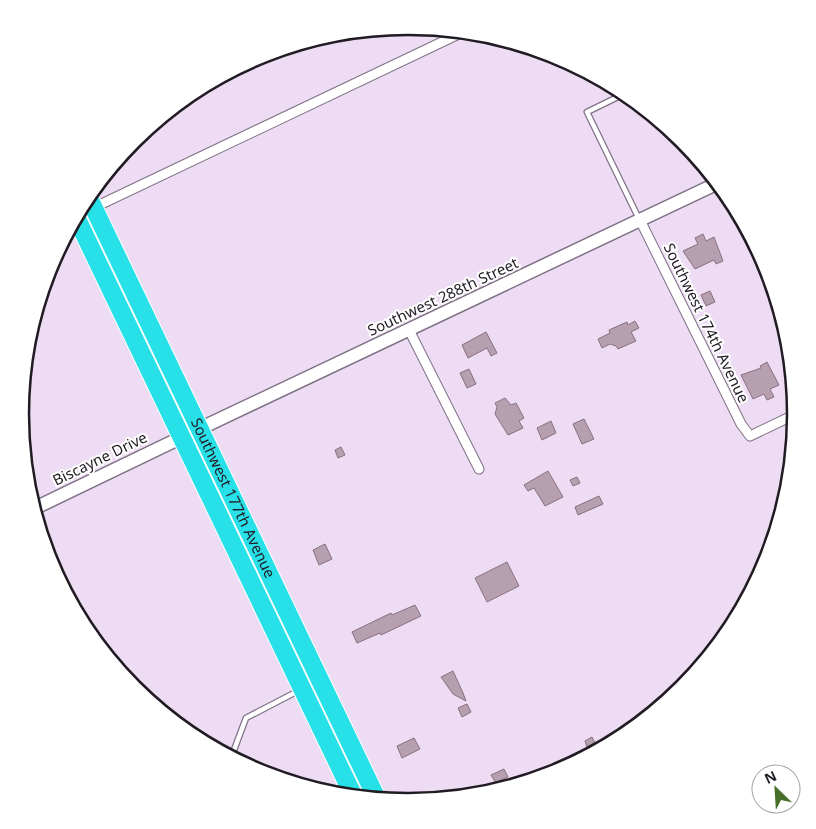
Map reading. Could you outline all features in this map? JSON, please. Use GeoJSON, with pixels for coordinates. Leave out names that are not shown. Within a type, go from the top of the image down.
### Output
{"type":"FeatureCollection","features":[{"type":"Feature","properties":{"kind":"highway","name":"Southwest 177th Avenue"},"geometry":{"type":"LineString","coordinates":[[92,206],[373,792]]}},
{"type":"Feature","properties":{"kind":"highway","name":"Southwest 177th Avenue"},"geometry":{"type":"LineString","coordinates":[[80,226],[350,789]]}},
{"type":"Feature","properties":{"kind":"street"},"geometry":{"type":"LineString","coordinates":[[96,199],[450,37]]}},
{"type":"Feature","properties":{"kind":"street","name":"Southwest 288th Street"},"geometry":{"type":"LineString","coordinates":[[181,438],[711,187]]}},
{"type":"Feature","properties":{"kind":"street","name":"Southwest 174th Avenue"},"geometry":{"type":"LineString","coordinates":[[640,220],[741,424],[750,436],[787,418]]}},
{"type":"Feature","properties":{"kind":"street"},"geometry":{"type":"LineString","coordinates":[[409,330],[479,469]]}},
{"type":"Feature","properties":{"kind":"street","name":"Biscayne Drive"},"geometry":{"type":"LineString","coordinates":[[40,506],[181,438]]}},
{"type":"Feature","properties":{"kind":"lane"},"geometry":{"type":"LineString","coordinates":[[617,98],[587,112],[640,220]]}},
{"type":"Feature","properties":{"kind":"lane"},"geometry":{"type":"LineString","coordinates":[[233,751],[246,718],[302,689]]}},
{"type":"Feature","properties":{"kind":"building"},"geometry":{"type":"Polygon","coordinates":[[[703,234],[706,241],[714,237],[723,261],[716,264],[714,260],[695,269],[683,251],[698,244],[695,238],[703,234]]]}},
{"type":"Feature","properties":{"kind":"building"},"geometry":{"type":"Polygon","coordinates":[[[710,291],[715,302],[706,306],[701,295],[710,291]]]}},
{"type":"Feature","properties":{"kind":"building"},"geometry":{"type":"Polygon","coordinates":[[[635,321],[639,328],[631,332],[636,341],[618,349],[610,344],[602,348],[598,339],[610,333],[609,330],[627,322],[628,325],[635,321]]]}},
{"type":"Feature","properties":{"kind":"building"},"geometry":{"type":"Polygon","coordinates":[[[486,332],[497,353],[491,356],[487,348],[468,358],[462,345],[486,332]]]}},
{"type":"Feature","properties":{"kind":"building"},"geometry":{"type":"Polygon","coordinates":[[[767,362],[779,385],[770,389],[774,397],[767,400],[764,394],[753,399],[741,375],[761,368],[760,366],[767,362]]]}},
{"type":"Feature","properties":{"kind":"building"},"geometry":{"type":"Polygon","coordinates":[[[469,369],[476,384],[467,388],[460,373],[469,369]]]}},
{"type":"Feature","properties":{"kind":"building"},"geometry":{"type":"Polygon","coordinates":[[[505,398],[511,405],[516,403],[524,418],[519,421],[523,428],[508,435],[495,414],[497,407],[495,403],[505,398]]]}},
{"type":"Feature","properties":{"kind":"building"},"geometry":{"type":"Polygon","coordinates":[[[584,419],[594,439],[582,444],[573,424],[584,419]]]}},
{"type":"Feature","properties":{"kind":"building"},"geometry":{"type":"Polygon","coordinates":[[[551,421],[556,433],[542,440],[537,428],[551,421]]]}},
{"type":"Feature","properties":{"kind":"building"},"geometry":{"type":"Polygon","coordinates":[[[341,447],[345,455],[338,458],[335,450],[341,447]]]}},
{"type":"Feature","properties":{"kind":"building"},"geometry":{"type":"Polygon","coordinates":[[[548,471],[563,497],[545,506],[534,488],[528,491],[524,485],[548,471]]]}},
{"type":"Feature","properties":{"kind":"building"},"geometry":{"type":"Polygon","coordinates":[[[577,477],[580,483],[573,486],[570,480],[577,477]]]}},
{"type":"Feature","properties":{"kind":"building"},"geometry":{"type":"Polygon","coordinates":[[[599,496],[603,504],[578,515],[575,507],[599,496]]]}},
{"type":"Feature","properties":{"kind":"building"},"geometry":{"type":"Polygon","coordinates":[[[325,544],[332,559],[319,565],[313,550],[325,544]]]}},
{"type":"Feature","properties":{"kind":"building"},"geometry":{"type":"Polygon","coordinates":[[[507,562],[519,586],[487,602],[475,578],[507,562]]]}},
{"type":"Feature","properties":{"kind":"building"},"geometry":{"type":"Polygon","coordinates":[[[415,605],[421,616],[381,635],[380,633],[357,643],[352,632],[391,613],[392,615],[415,605]]]}},
{"type":"Feature","properties":{"kind":"building"},"geometry":{"type":"Polygon","coordinates":[[[453,671],[466,701],[453,694],[441,677],[453,671]]]}},
{"type":"Feature","properties":{"kind":"building"},"geometry":{"type":"Polygon","coordinates":[[[467,704],[471,712],[462,717],[458,708],[467,704]]]}},
{"type":"Feature","properties":{"kind":"building"},"geometry":{"type":"Polygon","coordinates":[[[592,737],[595,743],[587,747],[585,741],[592,737]]]}},
{"type":"Feature","properties":{"kind":"building"},"geometry":{"type":"Polygon","coordinates":[[[414,738],[420,749],[402,758],[397,746],[414,738]]]}},
{"type":"Feature","properties":{"kind":"building"},"geometry":{"type":"Polygon","coordinates":[[[504,769],[508,777],[501,780],[502,782],[496,783],[491,775],[504,769]]]}}]}
